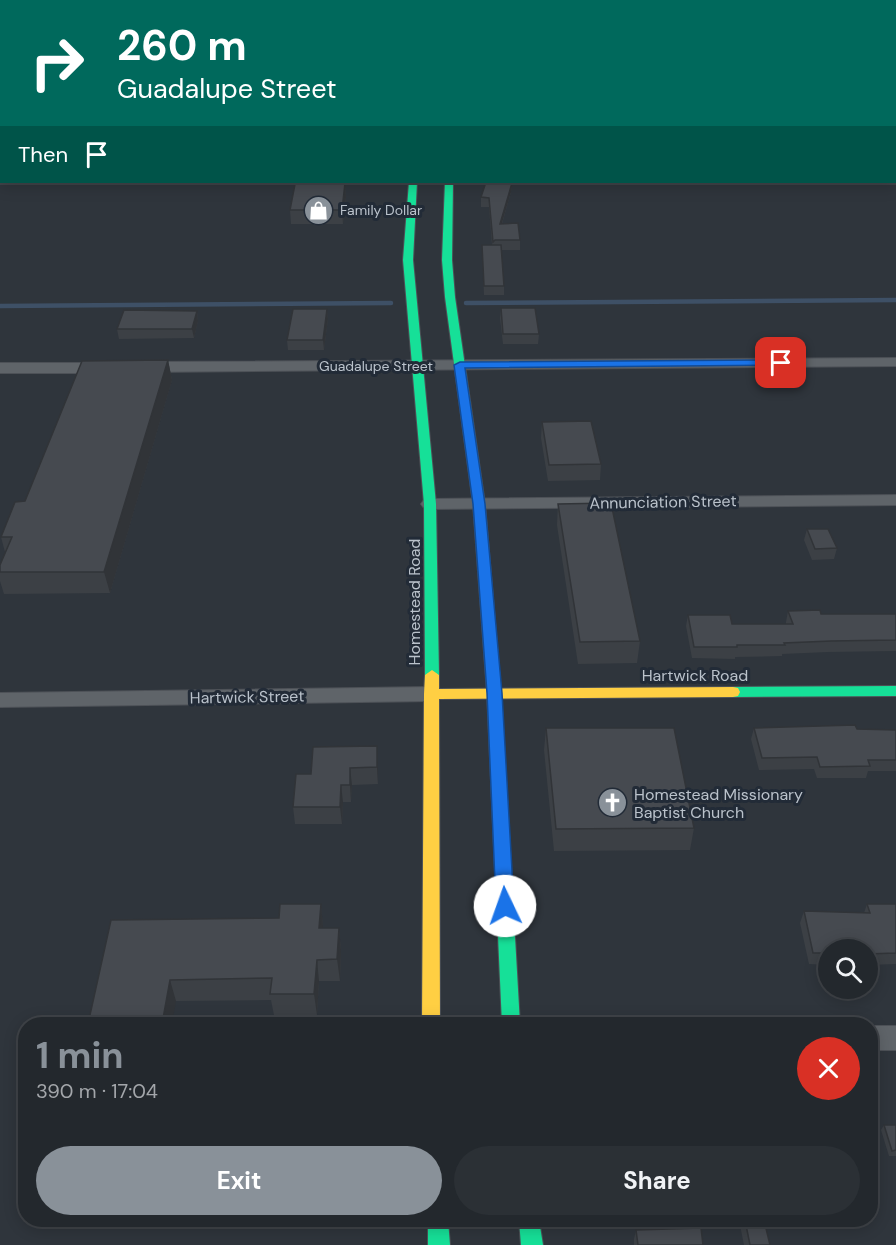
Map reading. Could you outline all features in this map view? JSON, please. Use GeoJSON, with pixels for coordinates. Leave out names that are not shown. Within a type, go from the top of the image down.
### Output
{"type":"FeatureCollection","features":[{"type":"Feature","properties":{"kind":"main road","name":"Homestead Road"},"geometry":{"type":"LineString","coordinates":[[413,183],[417,365],[429,504],[432,591],[431,1017]]}},
{"type":"Feature","properties":{"kind":"main road"},"geometry":{"type":"LineString","coordinates":[[449,183],[442,260],[460,365],[479,504],[494,693],[511,1017]]}},
{"type":"Feature","properties":{"kind":"main road","name":"Hartwick Road"},"geometry":{"type":"LineString","coordinates":[[494,693],[896,691]]}},
{"type":"Feature","properties":{"kind":"main road","name":"Hartwick Street"},"geometry":{"type":"LineString","coordinates":[[431,694],[494,693]]}},
{"type":"Feature","properties":{"kind":"main road"},"geometry":{"type":"LineString","coordinates":[[439,1227],[440,1245]]}},
{"type":"Feature","properties":{"kind":"main road"},"geometry":{"type":"LineString","coordinates":[[530,1227],[532,1245]]}},
{"type":"Feature","properties":{"kind":"street","name":"Guadalupe Street"},"geometry":{"type":"LineString","coordinates":[[0,368],[896,362]]}},
{"type":"Feature","properties":{"kind":"street","name":"Annunciation Street"},"geometry":{"type":"LineString","coordinates":[[429,504],[896,500]]}},
{"type":"Feature","properties":{"kind":"street","name":"Hartwick Street"},"geometry":{"type":"LineString","coordinates":[[0,700],[431,694]]}},
{"type":"Feature","properties":{"kind":"street"},"geometry":{"type":"LineString","coordinates":[[878,1038],[896,1038]]}},
{"type":"Feature","properties":{"kind":"building"},"geometry":{"type":"Polygon","coordinates":[[[345,183],[342,210],[290,210],[295,184],[345,183]]]}},
{"type":"Feature","properties":{"kind":"building"},"geometry":{"type":"Polygon","coordinates":[[[486,183],[512,183],[500,224],[518,223],[520,240],[495,240],[493,242],[489,198],[481,197],[486,183]]]}},
{"type":"Feature","properties":{"kind":"building"},"geometry":{"type":"Polygon","coordinates":[[[482,245],[501,245],[504,286],[484,286],[482,245]]]}},
{"type":"Feature","properties":{"kind":"building"},"geometry":{"type":"Polygon","coordinates":[[[501,308],[535,308],[539,334],[503,334],[501,308]]]}},
{"type":"Feature","properties":{"kind":"building"},"geometry":{"type":"Polygon","coordinates":[[[293,309],[327,309],[323,340],[287,340],[293,309]]]}},
{"type":"Feature","properties":{"kind":"building"},"geometry":{"type":"Polygon","coordinates":[[[124,310],[197,311],[192,329],[117,329],[124,310]]]}},
{"type":"Feature","properties":{"kind":"building"},"geometry":{"type":"Polygon","coordinates":[[[168,360],[104,572],[0,572],[0,565],[12,537],[1,537],[15,502],[25,501],[82,361],[168,360]]]}},
{"type":"Feature","properties":{"kind":"building"},"geometry":{"type":"Polygon","coordinates":[[[591,421],[601,464],[549,465],[542,422],[591,421]]]}},
{"type":"Feature","properties":{"kind":"building"},"geometry":{"type":"Polygon","coordinates":[[[611,503],[640,641],[580,642],[558,504],[611,503]]]}},
{"type":"Feature","properties":{"kind":"building"},"geometry":{"type":"Polygon","coordinates":[[[807,529],[828,529],[837,548],[815,549],[807,529]]]}},
{"type":"Feature","properties":{"kind":"building"},"geometry":{"type":"Polygon","coordinates":[[[820,610],[821,614],[896,614],[896,640],[694,647],[688,615],[730,615],[732,624],[793,624],[788,611],[820,610]]]}},
{"type":"Feature","properties":{"kind":"building"},"geometry":{"type":"Polygon","coordinates":[[[855,725],[857,729],[896,730],[896,760],[868,760],[870,766],[820,767],[817,757],[762,758],[754,728],[855,725]]]}},
{"type":"Feature","properties":{"kind":"building"},"geometry":{"type":"Polygon","coordinates":[[[546,728],[674,728],[694,828],[556,829],[546,728]]]}},
{"type":"Feature","properties":{"kind":"building"},"geometry":{"type":"Polygon","coordinates":[[[377,746],[377,767],[350,768],[350,785],[341,785],[340,807],[293,807],[296,774],[311,774],[313,747],[377,746]]]}},
{"type":"Feature","properties":{"kind":"building"},"geometry":{"type":"Polygon","coordinates":[[[280,904],[321,904],[319,928],[339,928],[337,959],[317,960],[314,994],[270,994],[272,978],[170,980],[163,1017],[90,1017],[111,920],[279,918],[280,904]]]}},
{"type":"Feature","properties":{"kind":"building"},"geometry":{"type":"Polygon","coordinates":[[[867,904],[896,904],[896,953],[878,954],[878,939],[818,939],[818,953],[813,953],[804,911],[870,913],[867,904]]]}},
{"type":"Feature","properties":{"kind":"building"},"geometry":{"type":"Polygon","coordinates":[[[884,1125],[896,1125],[896,1150],[892,1151],[884,1125]]]}},
{"type":"Feature","properties":{"kind":"building"},"geometry":{"type":"Polygon","coordinates":[[[746,1227],[766,1227],[770,1245],[750,1245],[746,1227]]]}},
{"type":"Feature","properties":{"kind":"building"},"geometry":{"type":"Polygon","coordinates":[[[701,1228],[703,1245],[638,1245],[636,1230],[701,1228]]]}},
{"type":"Feature","properties":{"kind":"waterway"},"geometry":{"type":"LineString","coordinates":[[466,303],[896,300]]}},
{"type":"Feature","properties":{"kind":"waterway"},"geometry":{"type":"LineString","coordinates":[[0,306],[391,303]]}},
{"type":"Feature","properties":{"kind":"traffic: fast"},"geometry":{"type":"LineString","coordinates":[[413,183],[408,260],[430,504],[432,675]]}},
{"type":"Feature","properties":{"kind":"traffic: fast"},"geometry":{"type":"LineString","coordinates":[[449,183],[447,260],[450,297],[479,504],[494,693],[511,1017]]}},
{"type":"Feature","properties":{"kind":"traffic: fast"},"geometry":{"type":"LineString","coordinates":[[733,692],[896,691]]}},
{"type":"Feature","properties":{"kind":"traffic: fast"},"geometry":{"type":"LineString","coordinates":[[438,1227],[439,1245]]}},
{"type":"Feature","properties":{"kind":"traffic: fast"},"geometry":{"type":"LineString","coordinates":[[530,1227],[532,1245]]}},
{"type":"Feature","properties":{"kind":"traffic: slow"},"geometry":{"type":"LineString","coordinates":[[431,1017],[432,675]]}},
{"type":"Feature","properties":{"kind":"traffic: slow"},"geometry":{"type":"LineString","coordinates":[[431,694],[733,692]]}},
{"type":"Feature","properties":{"kind":"place","name":"Family Dollar"},"geometry":{"type":"Point","coordinates":[319,210]}},
{"type":"Feature","properties":{"kind":"place","name":"Homestead Missionary Baptist Church"},"geometry":{"type":"Point","coordinates":[613,803]}},
{"type":"Feature","properties":{"kind":"route"},"geometry":{"type":"LineString","coordinates":[[505,906],[494,693],[479,504],[460,365],[781,363]]}}]}
